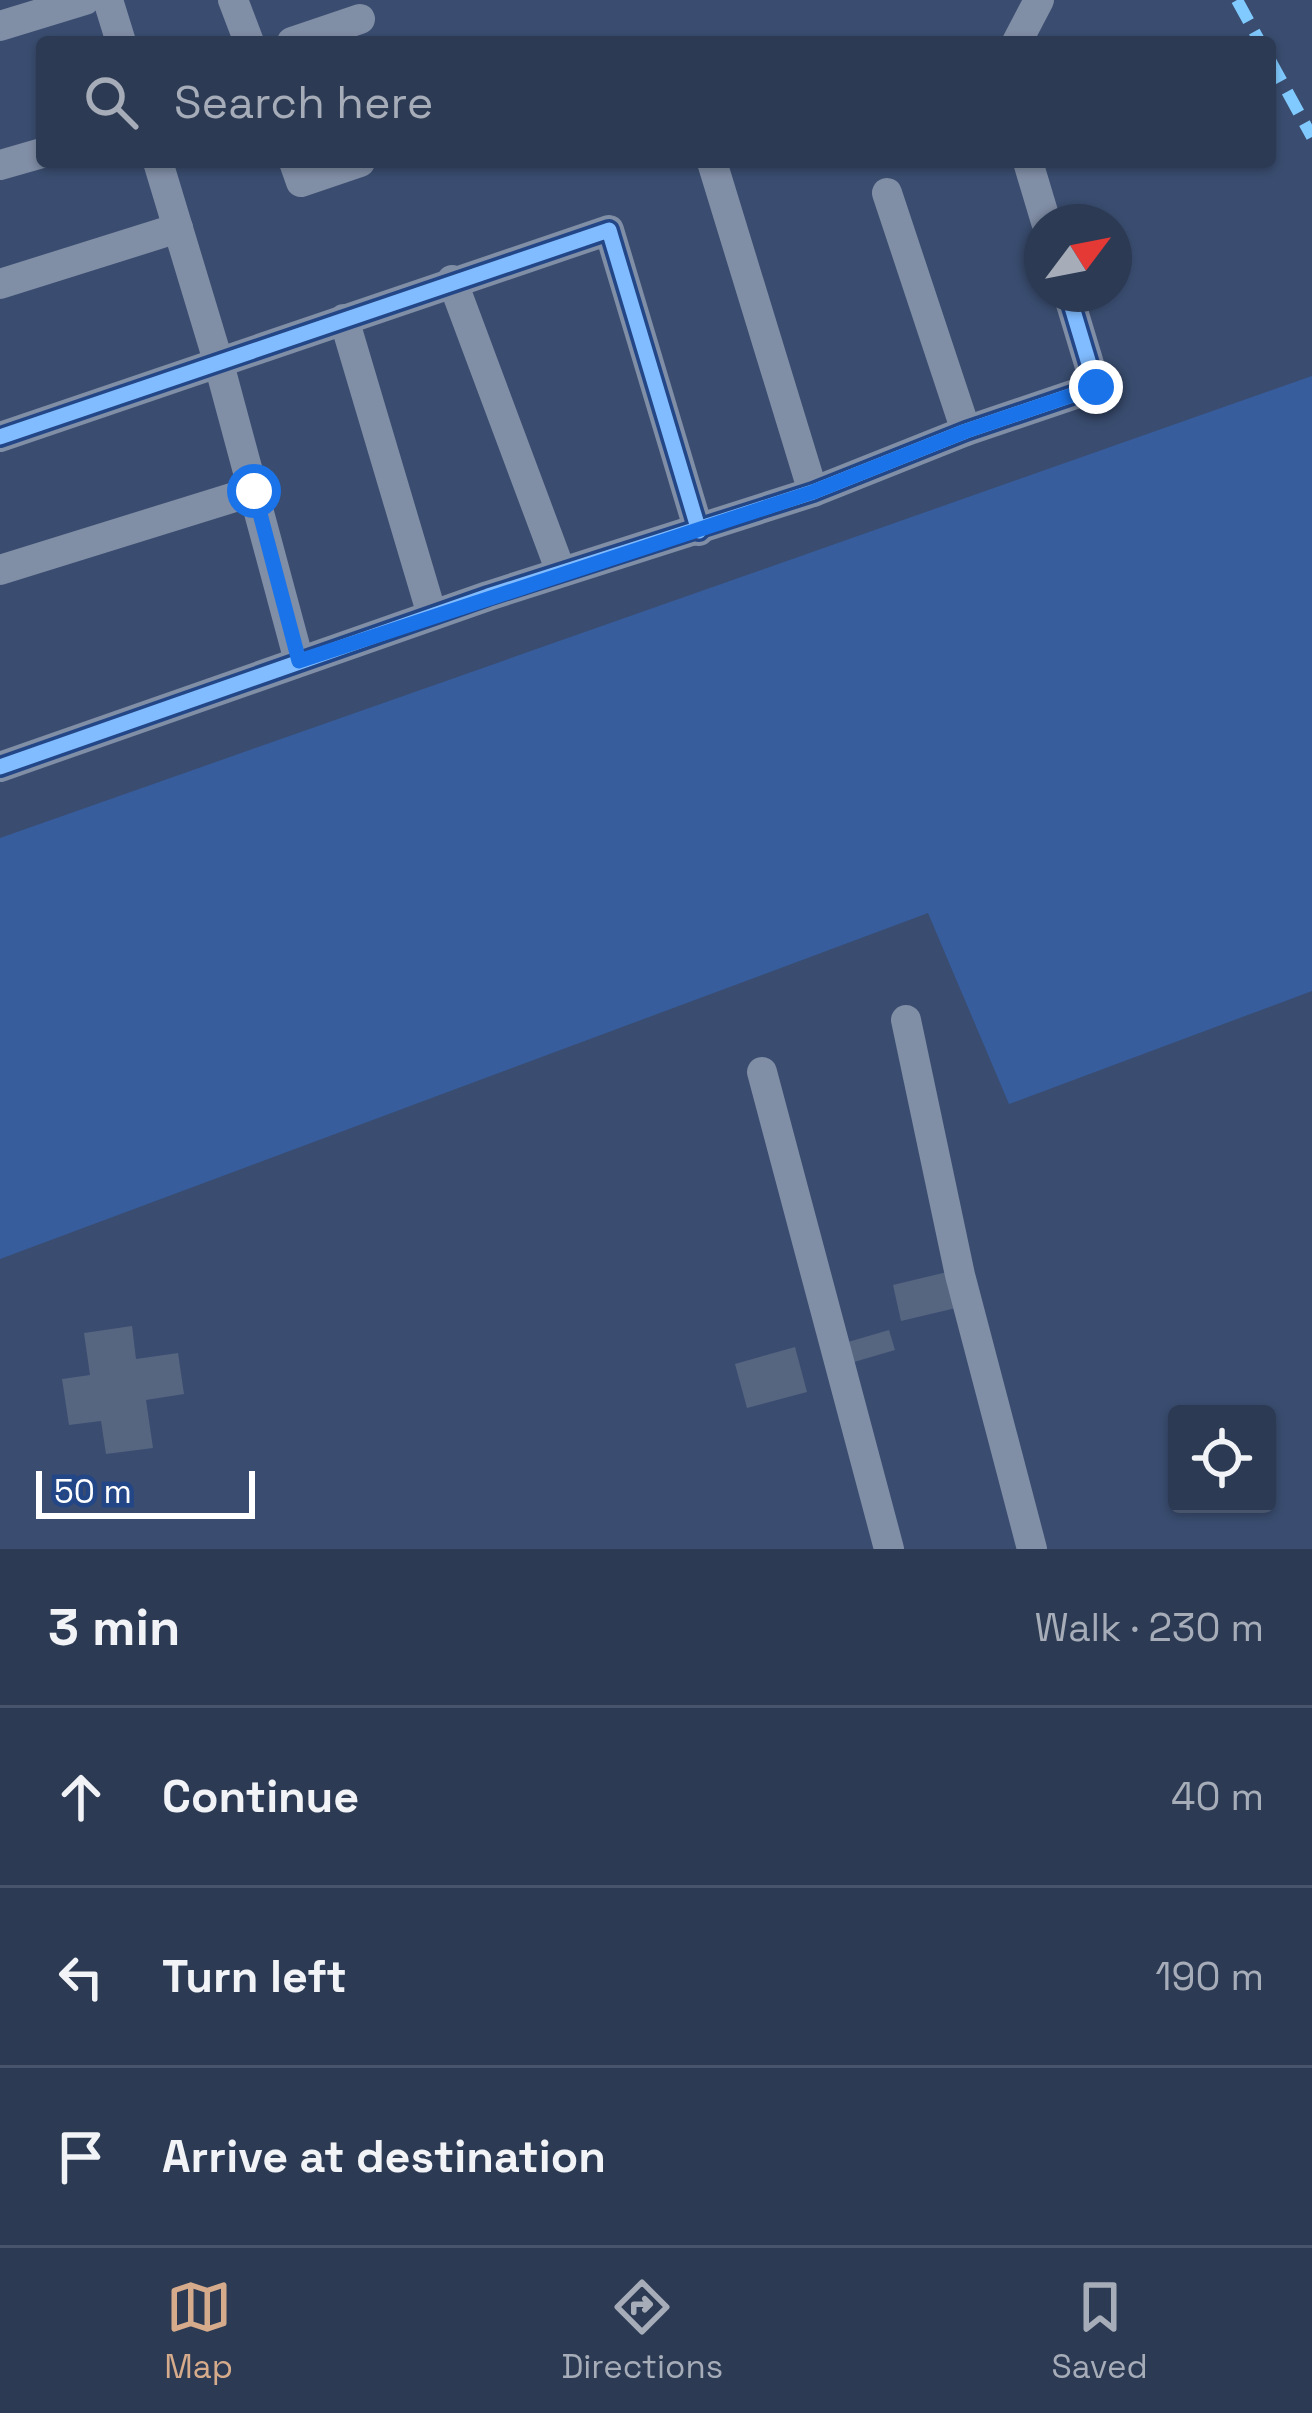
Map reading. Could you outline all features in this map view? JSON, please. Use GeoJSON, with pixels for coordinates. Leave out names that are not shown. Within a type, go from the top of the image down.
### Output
{"type":"FeatureCollection","features":[{"type":"Feature","properties":{"kind":"street"},"geometry":{"type":"LineString","coordinates":[[0,26],[86,0]]}},
{"type":"Feature","properties":{"kind":"street"},"geometry":{"type":"LineString","coordinates":[[108,0],[119,36]]}},
{"type":"Feature","properties":{"kind":"street"},"geometry":{"type":"LineString","coordinates":[[233,0],[247,36]]}},
{"type":"Feature","properties":{"kind":"street"},"geometry":{"type":"LineString","coordinates":[[1020,36],[1039,0]]}},
{"type":"Feature","properties":{"kind":"street"},"geometry":{"type":"LineString","coordinates":[[310,36],[360,19]]}},
{"type":"Feature","properties":{"kind":"street"},"geometry":{"type":"LineString","coordinates":[[0,165],[36,155]]}},
{"type":"Feature","properties":{"kind":"street"},"geometry":{"type":"LineString","coordinates":[[160,168],[219,364],[299,661]]}},
{"type":"Feature","properties":{"kind":"street"},"geometry":{"type":"LineString","coordinates":[[296,168],[301,182],[342,168]]}},
{"type":"Feature","properties":{"kind":"street"},"geometry":{"type":"LineString","coordinates":[[714,168],[813,492]]}},
{"type":"Feature","properties":{"kind":"street"},"geometry":{"type":"LineString","coordinates":[[1030,168],[1041,204]]}},
{"type":"Feature","properties":{"kind":"street"},"geometry":{"type":"LineString","coordinates":[[886,193],[966,431]]}},
{"type":"Feature","properties":{"kind":"street"},"geometry":{"type":"LineString","coordinates":[[0,284],[178,228]]}},
{"type":"Feature","properties":{"kind":"street"},"geometry":{"type":"LineString","coordinates":[[0,436],[609,230],[699,531]]}},
{"type":"Feature","properties":{"kind":"street"},"geometry":{"type":"LineString","coordinates":[[452,280],[561,572]]}},
{"type":"Feature","properties":{"kind":"street"},"geometry":{"type":"LineString","coordinates":[[0,766],[432,615],[813,492],[966,431],[1096,387],[1073,312]]}},
{"type":"Feature","properties":{"kind":"street"},"geometry":{"type":"LineString","coordinates":[[344,319],[432,615]]}},
{"type":"Feature","properties":{"kind":"street"},"geometry":{"type":"LineString","coordinates":[[0,570],[254,491]]}},
{"type":"Feature","properties":{"kind":"street"},"geometry":{"type":"LineString","coordinates":[[906,1020],[960,1275],[1032,1549]]}},
{"type":"Feature","properties":{"kind":"street"},"geometry":{"type":"LineString","coordinates":[[762,1072],[889,1549]]}},
{"type":"Feature","properties":{"kind":"shaded area"},"geometry":{"type":"Polygon","coordinates":[[[1312,376],[1312,991],[1009,1104],[928,913],[0,1259],[0,838],[1312,376]]]}},
{"type":"Feature","properties":{"kind":"building"},"geometry":{"type":"Polygon","coordinates":[[[947,1272],[956,1308],[901,1321],[893,1285],[947,1272]]]}},
{"type":"Feature","properties":{"kind":"building"},"geometry":{"type":"Polygon","coordinates":[[[132,1326],[136,1359],[178,1353],[184,1394],[146,1400],[153,1448],[106,1454],[101,1421],[69,1425],[62,1379],[90,1375],[84,1333],[132,1326]]]}},
{"type":"Feature","properties":{"kind":"building"},"geometry":{"type":"Polygon","coordinates":[[[889,1330],[895,1350],[854,1362],[848,1342],[889,1330]]]}},
{"type":"Feature","properties":{"kind":"building"},"geometry":{"type":"Polygon","coordinates":[[[795,1347],[807,1392],[747,1408],[735,1364],[795,1347]]]}},
{"type":"Feature","properties":{"kind":"marked path"},"geometry":{"type":"LineString","coordinates":[[1237,0],[1257,36]]}},
{"type":"Feature","properties":{"kind":"marked path"},"geometry":{"type":"LineString","coordinates":[[1276,71],[1312,137]]}},
{"type":"Feature","properties":{"kind":"cycle path"},"geometry":{"type":"LineString","coordinates":[[0,437],[609,230],[699,531]]}},
{"type":"Feature","properties":{"kind":"cycle path"},"geometry":{"type":"LineString","coordinates":[[0,767],[488,596],[813,492],[966,431],[1096,387],[1073,312]]}},
{"type":"Feature","properties":{"kind":"route"},"geometry":{"type":"LineString","coordinates":[[254,491],[299,661],[813,492],[966,431],[1096,387]]}}]}
